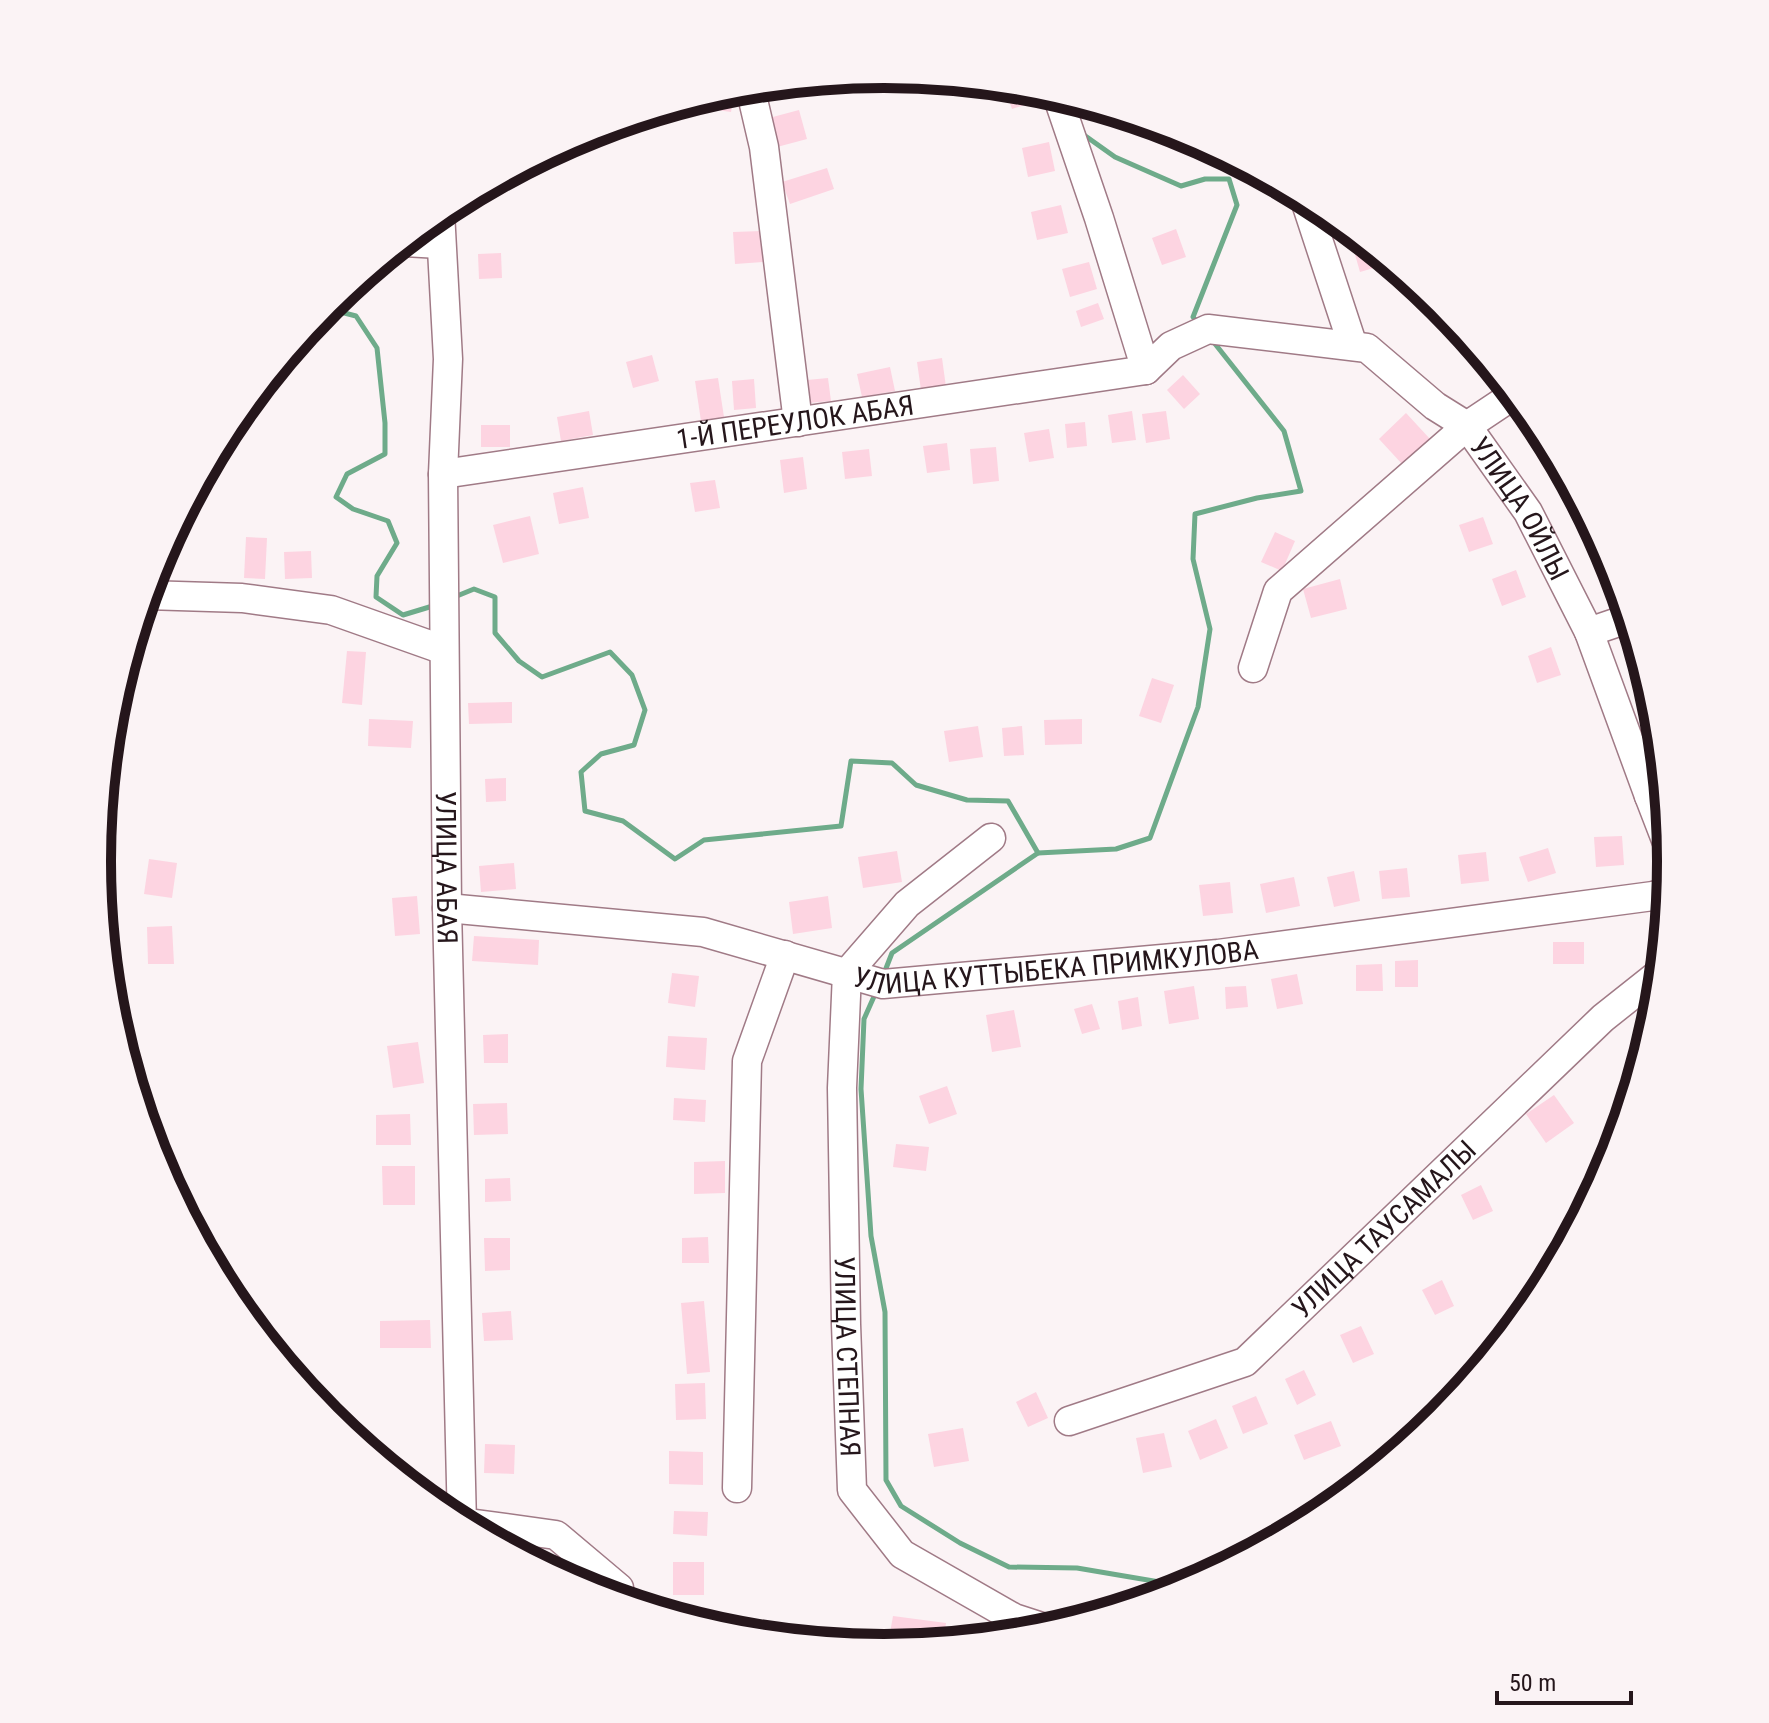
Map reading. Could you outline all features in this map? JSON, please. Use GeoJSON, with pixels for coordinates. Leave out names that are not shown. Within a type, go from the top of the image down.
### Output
{"type":"FeatureCollection","features":[{"type":"Feature","properties":{"kind":"street"},"geometry":{"type":"LineString","coordinates":[[753,100],[764,147],[798,422]]}},
{"type":"Feature","properties":{"kind":"street"},"geometry":{"type":"LineString","coordinates":[[1062,109],[1146,370]]}},
{"type":"Feature","properties":{"kind":"street"},"geometry":{"type":"LineString","coordinates":[[1310,216],[1353,346]]}},
{"type":"Feature","properties":{"kind":"street","name":"УЛИЦА АБАЯ"},"geometry":{"type":"LineString","coordinates":[[440,229],[448,359],[443,474],[447,908],[462,1509]]}},
{"type":"Feature","properties":{"kind":"street"},"geometry":{"type":"LineString","coordinates":[[421,243],[440,244]]}},
{"type":"Feature","properties":{"kind":"street","name":"УЛИЦА ОЙЛЫ"},"geometry":{"type":"LineString","coordinates":[[1146,370],[1171,346],[1208,329],[1367,348],[1435,406],[1467,426],[1528,512],[1589,632],[1653,784]]}},
{"type":"Feature","properties":{"kind":"street","name":"1-Й ПЕРЕУЛОК АБАЯ"},"geometry":{"type":"LineString","coordinates":[[443,474],[1146,370]]}},
{"type":"Feature","properties":{"kind":"street"},"geometry":{"type":"LineString","coordinates":[[1253,668],[1278,591],[1467,426],[1505,401]]}},
{"type":"Feature","properties":{"kind":"street"},"geometry":{"type":"LineString","coordinates":[[159,595],[242,598],[331,610],[444,650]]}},
{"type":"Feature","properties":{"kind":"street"},"geometry":{"type":"LineString","coordinates":[[1589,632],[1620,622]]}},
{"type":"Feature","properties":{"kind":"street"},"geometry":{"type":"LineString","coordinates":[[847,973],[907,904],[991,838]]}},
{"type":"Feature","properties":{"kind":"street","name":"УЛИЦА КУТТЫБЕКА ПРИМКУЛОВА"},"geometry":{"type":"LineString","coordinates":[[447,908],[703,932],[883,984],[1218,954],[1657,894]]}},
{"type":"Feature","properties":{"kind":"street"},"geometry":{"type":"LineString","coordinates":[[737,1488],[747,1061],[785,955]]}},
{"type":"Feature","properties":{"kind":"street","name":"УЛИЦА СТЕПНАЯ"},"geometry":{"type":"LineString","coordinates":[[847,973],[842,1088],[852,1490],[902,1554],[1025,1622]]}},
{"type":"Feature","properties":{"kind":"street","name":"УЛИЦА ТАУСАМАЛЫ"},"geometry":{"type":"LineString","coordinates":[[1069,1421],[1245,1362],[1603,1018],[1648,983]]}},
{"type":"Feature","properties":{"kind":"street"},"geometry":{"type":"LineString","coordinates":[[491,1527],[556,1535],[618,1587]]}},
{"type":"Feature","properties":{"kind":"building"},"geometry":{"type":"Polygon","coordinates":[[[1008,99],[1032,103],[1012,109],[1008,99]]]}},
{"type":"Feature","properties":{"kind":"building"},"geometry":{"type":"Polygon","coordinates":[[[733,103],[731,112],[710,108],[733,103]]]}},
{"type":"Feature","properties":{"kind":"building"},"geometry":{"type":"Polygon","coordinates":[[[799,110],[807,139],[777,147],[769,118],[799,110]]]}},
{"type":"Feature","properties":{"kind":"building"},"geometry":{"type":"Polygon","coordinates":[[[1049,142],[1055,171],[1028,177],[1022,148],[1049,142]]]}},
{"type":"Feature","properties":{"kind":"building"},"geometry":{"type":"Polygon","coordinates":[[[827,168],[834,189],[790,204],[782,182],[827,168]]]}},
{"type":"Feature","properties":{"kind":"building"},"geometry":{"type":"Polygon","coordinates":[[[1061,205],[1068,233],[1037,240],[1031,212],[1061,205]]]}},
{"type":"Feature","properties":{"kind":"building"},"geometry":{"type":"Polygon","coordinates":[[[1176,229],[1186,257],[1162,265],[1152,238],[1176,229]]]}},
{"type":"Feature","properties":{"kind":"building"},"geometry":{"type":"Polygon","coordinates":[[[762,231],[763,262],[735,264],[733,232],[762,231]]]}},
{"type":"Feature","properties":{"kind":"building"},"geometry":{"type":"Polygon","coordinates":[[[1353,246],[1378,267],[1360,272],[1353,246]]]}},
{"type":"Feature","properties":{"kind":"building"},"geometry":{"type":"Polygon","coordinates":[[[501,253],[502,278],[479,279],[478,254],[501,253]]]}},
{"type":"Feature","properties":{"kind":"building"},"geometry":{"type":"Polygon","coordinates":[[[1089,262],[1097,289],[1070,297],[1062,269],[1089,262]]]}},
{"type":"Feature","properties":{"kind":"building"},"geometry":{"type":"Polygon","coordinates":[[[1098,303],[1104,319],[1081,327],[1076,311],[1098,303]]]}},
{"type":"Feature","properties":{"kind":"building"},"geometry":{"type":"Polygon","coordinates":[[[652,355],[659,381],[633,388],[626,362],[652,355]]]}},
{"type":"Feature","properties":{"kind":"building"},"geometry":{"type":"Polygon","coordinates":[[[942,358],[946,387],[921,390],[917,362],[942,358]]]}},
{"type":"Feature","properties":{"kind":"building"},"geometry":{"type":"Polygon","coordinates":[[[890,367],[895,391],[862,397],[857,374],[890,367]]]}},
{"type":"Feature","properties":{"kind":"building"},"geometry":{"type":"Polygon","coordinates":[[[1183,375],[1200,394],[1184,409],[1167,390],[1183,375]]]}},
{"type":"Feature","properties":{"kind":"building"},"geometry":{"type":"Polygon","coordinates":[[[718,378],[724,417],[701,421],[695,381],[718,378]]]}},
{"type":"Feature","properties":{"kind":"building"},"geometry":{"type":"Polygon","coordinates":[[[828,378],[831,401],[809,403],[807,380],[828,378]]]}},
{"type":"Feature","properties":{"kind":"building"},"geometry":{"type":"Polygon","coordinates":[[[754,379],[756,408],[734,410],[732,381],[754,379]]]}},
{"type":"Feature","properties":{"kind":"building"},"geometry":{"type":"Polygon","coordinates":[[[589,411],[593,435],[561,441],[557,417],[589,411]]]}},
{"type":"Feature","properties":{"kind":"building"},"geometry":{"type":"Polygon","coordinates":[[[1132,411],[1136,440],[1112,443],[1108,415],[1132,411]]]}},
{"type":"Feature","properties":{"kind":"building"},"geometry":{"type":"Polygon","coordinates":[[[1166,411],[1170,439],[1146,443],[1142,414],[1166,411]]]}},
{"type":"Feature","properties":{"kind":"building"},"geometry":{"type":"Polygon","coordinates":[[[1406,413],[1430,439],[1403,465],[1379,439],[1406,413]]]}},
{"type":"Feature","properties":{"kind":"building"},"geometry":{"type":"Polygon","coordinates":[[[1085,422],[1087,446],[1067,448],[1065,424],[1085,422]]]}},
{"type":"Feature","properties":{"kind":"building"},"geometry":{"type":"Polygon","coordinates":[[[481,425],[510,425],[510,447],[481,447],[481,425]]]}},
{"type":"Feature","properties":{"kind":"building"},"geometry":{"type":"Polygon","coordinates":[[[1049,429],[1054,458],[1029,462],[1024,433],[1049,429]]]}},
{"type":"Feature","properties":{"kind":"building"},"geometry":{"type":"Polygon","coordinates":[[[947,443],[950,470],[927,473],[923,446],[947,443]]]}},
{"type":"Feature","properties":{"kind":"building"},"geometry":{"type":"Polygon","coordinates":[[[996,447],[999,481],[973,484],[970,449],[996,447]]]}},
{"type":"Feature","properties":{"kind":"building"},"geometry":{"type":"Polygon","coordinates":[[[869,449],[872,476],[845,479],[842,452],[869,449]]]}},
{"type":"Feature","properties":{"kind":"building"},"geometry":{"type":"Polygon","coordinates":[[[803,457],[807,489],[784,493],[780,460],[803,457]]]}},
{"type":"Feature","properties":{"kind":"building"},"geometry":{"type":"Polygon","coordinates":[[[715,480],[720,508],[695,512],[690,483],[715,480]]]}},
{"type":"Feature","properties":{"kind":"building"},"geometry":{"type":"Polygon","coordinates":[[[583,487],[589,518],[559,524],[553,493],[583,487]]]}},
{"type":"Feature","properties":{"kind":"building"},"geometry":{"type":"Polygon","coordinates":[[[530,516],[539,554],[503,563],[493,525],[530,516]]]}},
{"type":"Feature","properties":{"kind":"building"},"geometry":{"type":"Polygon","coordinates":[[[1483,517],[1493,544],[1469,552],[1459,525],[1483,517]]]}},
{"type":"Feature","properties":{"kind":"building"},"geometry":{"type":"Polygon","coordinates":[[[1275,532],[1295,541],[1282,571],[1261,562],[1275,532]]]}},
{"type":"Feature","properties":{"kind":"building"},"geometry":{"type":"Polygon","coordinates":[[[246,537],[267,538],[265,579],[244,578],[246,537]]]}},
{"type":"Feature","properties":{"kind":"building"},"geometry":{"type":"Polygon","coordinates":[[[311,551],[312,578],[285,579],[284,552],[311,551]]]}},
{"type":"Feature","properties":{"kind":"building"},"geometry":{"type":"Polygon","coordinates":[[[1516,570],[1526,597],[1502,606],[1492,579],[1516,570]]]}},
{"type":"Feature","properties":{"kind":"building"},"geometry":{"type":"Polygon","coordinates":[[[1340,579],[1347,609],[1311,618],[1303,589],[1340,579]]]}},
{"type":"Feature","properties":{"kind":"building"},"geometry":{"type":"Polygon","coordinates":[[[1551,647],[1561,675],[1537,683],[1528,656],[1551,647]]]}},
{"type":"Feature","properties":{"kind":"building"},"geometry":{"type":"Polygon","coordinates":[[[347,651],[366,652],[362,705],[342,703],[347,651]]]}},
{"type":"Feature","properties":{"kind":"building"},"geometry":{"type":"Polygon","coordinates":[[[1152,678],[1174,685],[1161,723],[1139,716],[1152,678]]]}},
{"type":"Feature","properties":{"kind":"building"},"geometry":{"type":"Polygon","coordinates":[[[512,702],[512,723],[469,724],[468,703],[512,702]]]}},
{"type":"Feature","properties":{"kind":"building"},"geometry":{"type":"Polygon","coordinates":[[[369,719],[413,721],[411,748],[368,746],[369,719]]]}},
{"type":"Feature","properties":{"kind":"building"},"geometry":{"type":"Polygon","coordinates":[[[1082,719],[1082,744],[1045,745],[1044,720],[1082,719]]]}},
{"type":"Feature","properties":{"kind":"building"},"geometry":{"type":"Polygon","coordinates":[[[978,726],[983,757],[949,762],[944,731],[978,726]]]}},
{"type":"Feature","properties":{"kind":"building"},"geometry":{"type":"Polygon","coordinates":[[[1022,726],[1024,755],[1004,756],[1002,728],[1022,726]]]}},
{"type":"Feature","properties":{"kind":"building"},"geometry":{"type":"Polygon","coordinates":[[[506,778],[506,801],[486,802],[485,779],[506,778]]]}},
{"type":"Feature","properties":{"kind":"building"},"geometry":{"type":"Polygon","coordinates":[[[1622,836],[1624,865],[1596,867],[1594,837],[1622,836]]]}},
{"type":"Feature","properties":{"kind":"building"},"geometry":{"type":"Polygon","coordinates":[[[1548,848],[1556,873],[1528,882],[1519,857],[1548,848]]]}},
{"type":"Feature","properties":{"kind":"building"},"geometry":{"type":"Polygon","coordinates":[[[897,851],[902,882],[863,888],[858,857],[897,851]]]}},
{"type":"Feature","properties":{"kind":"building"},"geometry":{"type":"Polygon","coordinates":[[[1486,852],[1489,881],[1461,884],[1458,855],[1486,852]]]}},
{"type":"Feature","properties":{"kind":"building"},"geometry":{"type":"Polygon","coordinates":[[[149,859],[177,863],[172,898],[144,894],[149,859]]]}},
{"type":"Feature","properties":{"kind":"building"},"geometry":{"type":"Polygon","coordinates":[[[514,863],[516,889],[481,892],[479,866],[514,863]]]}},
{"type":"Feature","properties":{"kind":"building"},"geometry":{"type":"Polygon","coordinates":[[[1407,868],[1410,897],[1382,899],[1379,871],[1407,868]]]}},
{"type":"Feature","properties":{"kind":"building"},"geometry":{"type":"Polygon","coordinates":[[[1354,871],[1360,901],[1334,907],[1327,877],[1354,871]]]}},
{"type":"Feature","properties":{"kind":"building"},"geometry":{"type":"Polygon","coordinates":[[[1294,877],[1300,906],[1266,913],[1260,884],[1294,877]]]}},
{"type":"Feature","properties":{"kind":"building"},"geometry":{"type":"Polygon","coordinates":[[[1230,882],[1233,913],[1203,916],[1199,885],[1230,882]]]}},
{"type":"Feature","properties":{"kind":"building"},"geometry":{"type":"Polygon","coordinates":[[[417,896],[420,934],[395,936],[392,898],[417,896]]]}},
{"type":"Feature","properties":{"kind":"building"},"geometry":{"type":"Polygon","coordinates":[[[828,896],[832,928],[793,934],[789,902],[828,896]]]}},
{"type":"Feature","properties":{"kind":"building"},"geometry":{"type":"Polygon","coordinates":[[[172,926],[174,964],[148,964],[147,927],[172,926]]]}},
{"type":"Feature","properties":{"kind":"building"},"geometry":{"type":"Polygon","coordinates":[[[474,936],[539,940],[538,965],[472,961],[474,936]]]}},
{"type":"Feature","properties":{"kind":"building"},"geometry":{"type":"Polygon","coordinates":[[[1553,942],[1584,942],[1584,964],[1553,964],[1553,942]]]}},
{"type":"Feature","properties":{"kind":"building"},"geometry":{"type":"Polygon","coordinates":[[[1418,960],[1418,987],[1395,987],[1395,961],[1418,960]]]}},
{"type":"Feature","properties":{"kind":"building"},"geometry":{"type":"Polygon","coordinates":[[[1382,964],[1383,991],[1356,991],[1356,965],[1382,964]]]}},
{"type":"Feature","properties":{"kind":"building"},"geometry":{"type":"Polygon","coordinates":[[[672,973],[699,976],[695,1007],[668,1003],[672,973]]]}},
{"type":"Feature","properties":{"kind":"building"},"geometry":{"type":"Polygon","coordinates":[[[1297,974],[1303,1004],[1277,1009],[1271,979],[1297,974]]]}},
{"type":"Feature","properties":{"kind":"building"},"geometry":{"type":"Polygon","coordinates":[[[1194,986],[1199,1019],[1169,1024],[1164,991],[1194,986]]]}},
{"type":"Feature","properties":{"kind":"building"},"geometry":{"type":"Polygon","coordinates":[[[1246,986],[1248,1007],[1226,1009],[1225,987],[1246,986]]]}},
{"type":"Feature","properties":{"kind":"building"},"geometry":{"type":"Polygon","coordinates":[[[1138,997],[1142,1026],[1122,1030],[1118,1001],[1138,997]]]}},
{"type":"Feature","properties":{"kind":"building"},"geometry":{"type":"Polygon","coordinates":[[[1092,1004],[1100,1029],[1082,1034],[1074,1009],[1092,1004]]]}},
{"type":"Feature","properties":{"kind":"building"},"geometry":{"type":"Polygon","coordinates":[[[1014,1010],[1021,1047],[992,1052],[986,1015],[1014,1010]]]}},
{"type":"Feature","properties":{"kind":"building"},"geometry":{"type":"Polygon","coordinates":[[[508,1034],[508,1063],[484,1063],[483,1035],[508,1034]]]}},
{"type":"Feature","properties":{"kind":"building"},"geometry":{"type":"Polygon","coordinates":[[[668,1036],[707,1038],[705,1070],[666,1067],[668,1036]]]}},
{"type":"Feature","properties":{"kind":"building"},"geometry":{"type":"Polygon","coordinates":[[[418,1042],[424,1083],[393,1088],[387,1046],[418,1042]]]}},
{"type":"Feature","properties":{"kind":"building"},"geometry":{"type":"Polygon","coordinates":[[[947,1086],[957,1114],[929,1124],[919,1096],[947,1086]]]}},
{"type":"Feature","properties":{"kind":"building"},"geometry":{"type":"Polygon","coordinates":[[[1554,1095],[1574,1123],[1546,1143],[1526,1114],[1554,1095]]]}},
{"type":"Feature","properties":{"kind":"building"},"geometry":{"type":"Polygon","coordinates":[[[674,1098],[706,1100],[705,1122],[673,1120],[674,1098]]]}},
{"type":"Feature","properties":{"kind":"building"},"geometry":{"type":"Polygon","coordinates":[[[507,1103],[508,1134],[474,1135],[473,1104],[507,1103]]]}},
{"type":"Feature","properties":{"kind":"building"},"geometry":{"type":"Polygon","coordinates":[[[410,1114],[411,1145],[376,1145],[376,1115],[410,1114]]]}},
{"type":"Feature","properties":{"kind":"building"},"geometry":{"type":"Polygon","coordinates":[[[896,1144],[929,1147],[926,1171],[893,1167],[896,1144]]]}},
{"type":"Feature","properties":{"kind":"building"},"geometry":{"type":"Polygon","coordinates":[[[725,1161],[725,1193],[694,1194],[694,1162],[725,1161]]]}},
{"type":"Feature","properties":{"kind":"building"},"geometry":{"type":"Polygon","coordinates":[[[382,1166],[415,1166],[415,1205],[383,1205],[382,1166]]]}},
{"type":"Feature","properties":{"kind":"building"},"geometry":{"type":"Polygon","coordinates":[[[510,1178],[511,1201],[485,1202],[485,1179],[510,1178]]]}},
{"type":"Feature","properties":{"kind":"building"},"geometry":{"type":"Polygon","coordinates":[[[1481,1185],[1493,1211],[1473,1220],[1461,1195],[1481,1185]]]}},
{"type":"Feature","properties":{"kind":"building"},"geometry":{"type":"Polygon","coordinates":[[[708,1237],[709,1263],[682,1263],[682,1238],[708,1237]]]}},
{"type":"Feature","properties":{"kind":"building"},"geometry":{"type":"Polygon","coordinates":[[[484,1238],[510,1238],[510,1270],[485,1271],[484,1238]]]}},
{"type":"Feature","properties":{"kind":"building"},"geometry":{"type":"Polygon","coordinates":[[[1442,1280],[1454,1306],[1435,1315],[1422,1290],[1442,1280]]]}},
{"type":"Feature","properties":{"kind":"building"},"geometry":{"type":"Polygon","coordinates":[[[704,1301],[710,1372],[687,1374],[681,1303],[704,1301]]]}},
{"type":"Feature","properties":{"kind":"building"},"geometry":{"type":"Polygon","coordinates":[[[511,1311],[513,1340],[484,1341],[482,1313],[511,1311]]]}},
{"type":"Feature","properties":{"kind":"building"},"geometry":{"type":"Polygon","coordinates":[[[430,1320],[431,1348],[380,1348],[380,1321],[430,1320]]]}},
{"type":"Feature","properties":{"kind":"building"},"geometry":{"type":"Polygon","coordinates":[[[1361,1326],[1374,1354],[1353,1363],[1340,1335],[1361,1326]]]}},
{"type":"Feature","properties":{"kind":"building"},"geometry":{"type":"Polygon","coordinates":[[[1304,1370],[1316,1395],[1297,1405],[1285,1379],[1304,1370]]]}},
{"type":"Feature","properties":{"kind":"building"},"geometry":{"type":"Polygon","coordinates":[[[705,1383],[706,1419],[676,1420],[675,1384],[705,1383]]]}},
{"type":"Feature","properties":{"kind":"building"},"geometry":{"type":"Polygon","coordinates":[[[1036,1392],[1048,1418],[1028,1427],[1016,1402],[1036,1392]]]}},
{"type":"Feature","properties":{"kind":"building"},"geometry":{"type":"Polygon","coordinates":[[[1256,1396],[1268,1424],[1243,1434],[1232,1406],[1256,1396]]]}},
{"type":"Feature","properties":{"kind":"building"},"geometry":{"type":"Polygon","coordinates":[[[1216,1419],[1228,1448],[1200,1460],[1188,1431],[1216,1419]]]}},
{"type":"Feature","properties":{"kind":"building"},"geometry":{"type":"Polygon","coordinates":[[[1331,1421],[1341,1446],[1304,1460],[1294,1435],[1331,1421]]]}},
{"type":"Feature","properties":{"kind":"building"},"geometry":{"type":"Polygon","coordinates":[[[963,1428],[969,1461],[934,1467],[928,1434],[963,1428]]]}},
{"type":"Feature","properties":{"kind":"building"},"geometry":{"type":"Polygon","coordinates":[[[1164,1433],[1172,1467],[1143,1473],[1136,1438],[1164,1433]]]}},
{"type":"Feature","properties":{"kind":"building"},"geometry":{"type":"Polygon","coordinates":[[[485,1444],[515,1445],[514,1474],[484,1473],[485,1444]]]}},
{"type":"Feature","properties":{"kind":"building"},"geometry":{"type":"Polygon","coordinates":[[[669,1451],[703,1452],[703,1485],[669,1484],[669,1451]]]}},
{"type":"Feature","properties":{"kind":"building"},"geometry":{"type":"Polygon","coordinates":[[[674,1511],[708,1512],[707,1536],[673,1534],[674,1511]]]}},
{"type":"Feature","properties":{"kind":"building"},"geometry":{"type":"Polygon","coordinates":[[[673,1562],[704,1562],[704,1595],[673,1595],[673,1562]]]}},
{"type":"Feature","properties":{"kind":"building"},"geometry":{"type":"Polygon","coordinates":[[[893,1616],[946,1623],[945,1632],[890,1635],[893,1616]]]}},
{"type":"Feature","properties":{"kind":"waterway"},"geometry":{"type":"LineString","coordinates":[[1083,132],[1115,157],[1181,186],[1205,179],[1229,179],[1237,205],[1193,317],[1198,323]]}},
{"type":"Feature","properties":{"kind":"waterway"},"geometry":{"type":"LineString","coordinates":[[341,312],[356,316],[377,348],[385,454],[347,474],[336,497],[353,509],[388,521],[397,543],[377,576],[376,597],[403,615],[436,605]]}},
{"type":"Feature","properties":{"kind":"waterway"},"geometry":{"type":"LineString","coordinates":[[883,976],[892,953],[1038,853],[1116,849],[1150,838],[1198,707],[1210,629],[1193,559],[1195,514],[1257,498],[1301,491],[1284,431],[1212,340]]}},
{"type":"Feature","properties":{"kind":"waterway"},"geometry":{"type":"LineString","coordinates":[[452,598],[474,589],[495,597],[495,633],[519,661],[542,677],[610,652],[632,675],[645,710],[634,745],[601,754],[581,772],[585,811],[623,821],[675,859],[704,840],[841,826],[851,761],[892,763],[916,785],[967,800],[1008,801],[1038,853]]}},
{"type":"Feature","properties":{"kind":"waterway"},"geometry":{"type":"LineString","coordinates":[[876,992],[864,1019],[861,1089],[871,1236],[885,1312],[886,1480],[901,1506],[960,1543],[1009,1567],[1077,1568],[1163,1583]]}}]}
